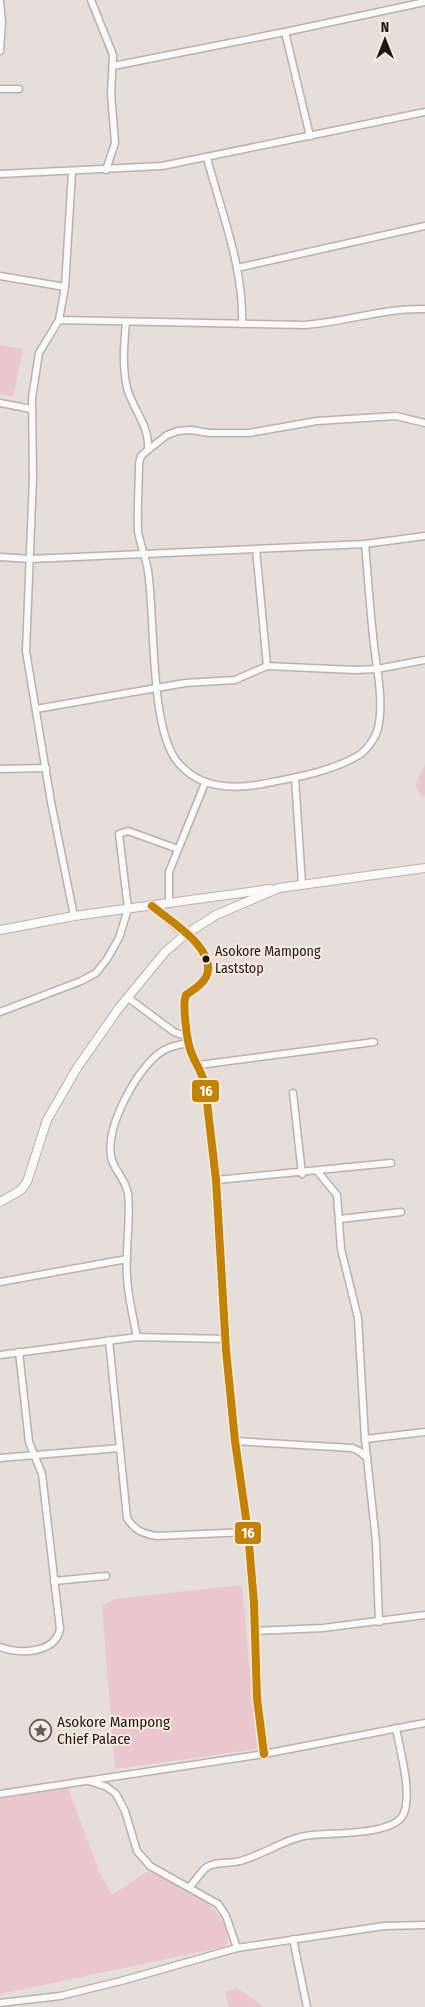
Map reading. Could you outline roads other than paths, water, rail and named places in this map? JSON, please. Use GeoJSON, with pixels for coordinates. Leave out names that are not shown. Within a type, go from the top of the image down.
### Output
{"type":"FeatureCollection","features":[{"type":"Feature","properties":{"kind":"street"},"geometry":{"type":"LineString","coordinates":[[91,0],[113,54],[111,93],[115,143],[106,170]]}},
{"type":"Feature","properties":{"kind":"street"},"geometry":{"type":"LineString","coordinates":[[0,2],[2,22],[0,51]]}},
{"type":"Feature","properties":{"kind":"street"},"geometry":{"type":"LineString","coordinates":[[113,66],[425,2]]}},
{"type":"Feature","properties":{"kind":"street"},"geometry":{"type":"LineString","coordinates":[[285,32],[310,136]]}},
{"type":"Feature","properties":{"kind":"street"},"geometry":{"type":"LineString","coordinates":[[0,88],[19,89]]}},
{"type":"Feature","properties":{"kind":"street"},"geometry":{"type":"LineString","coordinates":[[0,174],[72,172],[162,166],[425,112]]}},
{"type":"Feature","properties":{"kind":"street"},"geometry":{"type":"LineString","coordinates":[[206,158],[242,292],[242,324]]}},
{"type":"Feature","properties":{"kind":"street"},"geometry":{"type":"LineString","coordinates":[[72,172],[65,287],[59,320],[39,352],[31,409],[30,558],[26,651],[74,916]]}},
{"type":"Feature","properties":{"kind":"street"},"geometry":{"type":"LineString","coordinates":[[236,268],[425,226]]}},
{"type":"Feature","properties":{"kind":"street"},"geometry":{"type":"LineString","coordinates":[[0,276],[65,287]]}},
{"type":"Feature","properties":{"kind":"street"},"geometry":{"type":"LineString","coordinates":[[59,320],[323,324],[382,312],[425,309]]}},
{"type":"Feature","properties":{"kind":"street"},"geometry":{"type":"LineString","coordinates":[[126,322],[125,378],[135,409],[146,427],[149,438],[148,450]]}},
{"type":"Feature","properties":{"kind":"street"},"geometry":{"type":"LineString","coordinates":[[0,403],[31,409]]}},
{"type":"Feature","properties":{"kind":"street"},"geometry":{"type":"LineString","coordinates":[[365,544],[376,669],[378,728],[371,742],[359,754],[326,768],[295,778],[251,786],[225,787],[205,783],[176,760],[165,737],[158,688],[148,571],[138,531],[139,463],[141,456],[167,435],[191,430],[208,433],[249,433],[317,421],[396,416],[425,423]]}},
{"type":"Feature","properties":{"kind":"street"},"geometry":{"type":"LineString","coordinates":[[0,557],[30,558],[144,554],[365,544],[425,536]]}},
{"type":"Feature","properties":{"kind":"street"},"geometry":{"type":"LineString","coordinates":[[256,549],[267,666]]}},
{"type":"Feature","properties":{"kind":"street"},"geometry":{"type":"LineString","coordinates":[[36,709],[158,688],[235,680],[267,666],[376,669],[425,660]]}},
{"type":"Feature","properties":{"kind":"street"},"geometry":{"type":"LineString","coordinates":[[0,769],[46,768]]}},
{"type":"Feature","properties":{"kind":"street"},"geometry":{"type":"LineString","coordinates":[[295,778],[302,884]]}},
{"type":"Feature","properties":{"kind":"street"},"geometry":{"type":"LineString","coordinates":[[169,904],[169,872],[205,783]]}},
{"type":"Feature","properties":{"kind":"street"},"geometry":{"type":"LineString","coordinates":[[0,1012],[27,1004],[96,973],[108,959],[119,938],[128,909],[119,834],[128,831],[178,849]]}},
{"type":"Feature","properties":{"kind":"street"},"geometry":{"type":"LineString","coordinates":[[0,930],[74,916],[425,868]]}},
{"type":"Feature","properties":{"kind":"street"},"geometry":{"type":"LineString","coordinates":[[0,1202],[21,1190],[27,1182],[47,1120],[77,1068],[127,997],[165,952],[186,934],[216,915],[279,888]]}},
{"type":"Feature","properties":{"kind":"street"},"geometry":{"type":"LineString","coordinates":[[152,906],[186,934],[202,949],[208,958],[206,977],[200,985],[184,998],[188,1040],[205,1085],[216,1180],[226,1339],[235,1441],[248,1532],[254,1603],[257,1698],[264,1754]]}},
{"type":"Feature","properties":{"kind":"street"},"geometry":{"type":"LineString","coordinates":[[127,997],[174,1032],[188,1040]]}},
{"type":"Feature","properties":{"kind":"street"},"geometry":{"type":"LineString","coordinates":[[137,1337],[127,1278],[128,1195],[124,1181],[115,1168],[110,1149],[118,1114],[128,1092],[158,1054],[169,1047],[188,1040]]}},
{"type":"Feature","properties":{"kind":"street"},"geometry":{"type":"LineString","coordinates":[[198,1065],[374,1042]]}},
{"type":"Feature","properties":{"kind":"street"},"geometry":{"type":"LineString","coordinates":[[293,1093],[302,1174]]}},
{"type":"Feature","properties":{"kind":"street"},"geometry":{"type":"LineString","coordinates":[[216,1180],[302,1174],[390,1163]]}},
{"type":"Feature","properties":{"kind":"street"},"geometry":{"type":"LineString","coordinates":[[318,1172],[334,1188],[340,1219],[341,1249],[358,1318],[365,1440],[376,1542],[379,1622]]}},
{"type":"Feature","properties":{"kind":"street"},"geometry":{"type":"LineString","coordinates":[[340,1219],[401,1212]]}},
{"type":"Feature","properties":{"kind":"street"},"geometry":{"type":"LineString","coordinates":[[0,1282],[127,1259]]}},
{"type":"Feature","properties":{"kind":"street"},"geometry":{"type":"LineString","coordinates":[[0,1355],[137,1337],[226,1339]]}},
{"type":"Feature","properties":{"kind":"street"},"geometry":{"type":"LineString","coordinates":[[109,1340],[127,1518],[138,1531],[157,1536],[248,1532]]}},
{"type":"Feature","properties":{"kind":"street"},"geometry":{"type":"LineString","coordinates":[[0,1647],[24,1650],[52,1646],[58,1639],[60,1630],[41,1467],[32,1455],[18,1352]]}},
{"type":"Feature","properties":{"kind":"street"},"geometry":{"type":"LineString","coordinates":[[365,1440],[425,1432]]}},
{"type":"Feature","properties":{"kind":"street"},"geometry":{"type":"LineString","coordinates":[[235,1441],[352,1448],[367,1458]]}},
{"type":"Feature","properties":{"kind":"street"},"geometry":{"type":"LineString","coordinates":[[0,1458],[120,1448]]}},
{"type":"Feature","properties":{"kind":"street"},"geometry":{"type":"LineString","coordinates":[[54,1581],[106,1576]]}},
{"type":"Feature","properties":{"kind":"street"},"geometry":{"type":"LineString","coordinates":[[254,1631],[323,1628],[425,1615]]}},
{"type":"Feature","properties":{"kind":"street"},"geometry":{"type":"LineString","coordinates":[[0,1794],[264,1754],[425,1723]]}},
{"type":"Feature","properties":{"kind":"street"},"geometry":{"type":"LineString","coordinates":[[189,1887],[207,1867],[249,1859],[309,1835],[381,1828],[396,1823],[403,1816],[407,1795],[396,1728]]}},
{"type":"Feature","properties":{"kind":"street"},"geometry":{"type":"LineString","coordinates":[[88,1780],[107,1787],[116,1794],[125,1811],[137,1852],[150,1866],[218,1904],[226,1916],[236,1948]]}},
{"type":"Feature","properties":{"kind":"street"},"geometry":{"type":"LineString","coordinates":[[0,2003],[37,2000],[69,1994],[236,1948],[384,1926],[425,1925]]}},
{"type":"Feature","properties":{"kind":"street"},"geometry":{"type":"LineString","coordinates":[[293,1939],[307,2007]]}},
{"type":"Feature","properties":{"kind":"place","name":"Asokore Mampong Laststop"},"geometry":{"type":"Point","coordinates":[206,959]}},
{"type":"Feature","properties":{"kind":"place","name":"Asokore Mampong Chief Palace"},"geometry":{"type":"Point","coordinates":[41,1731]}}]}
